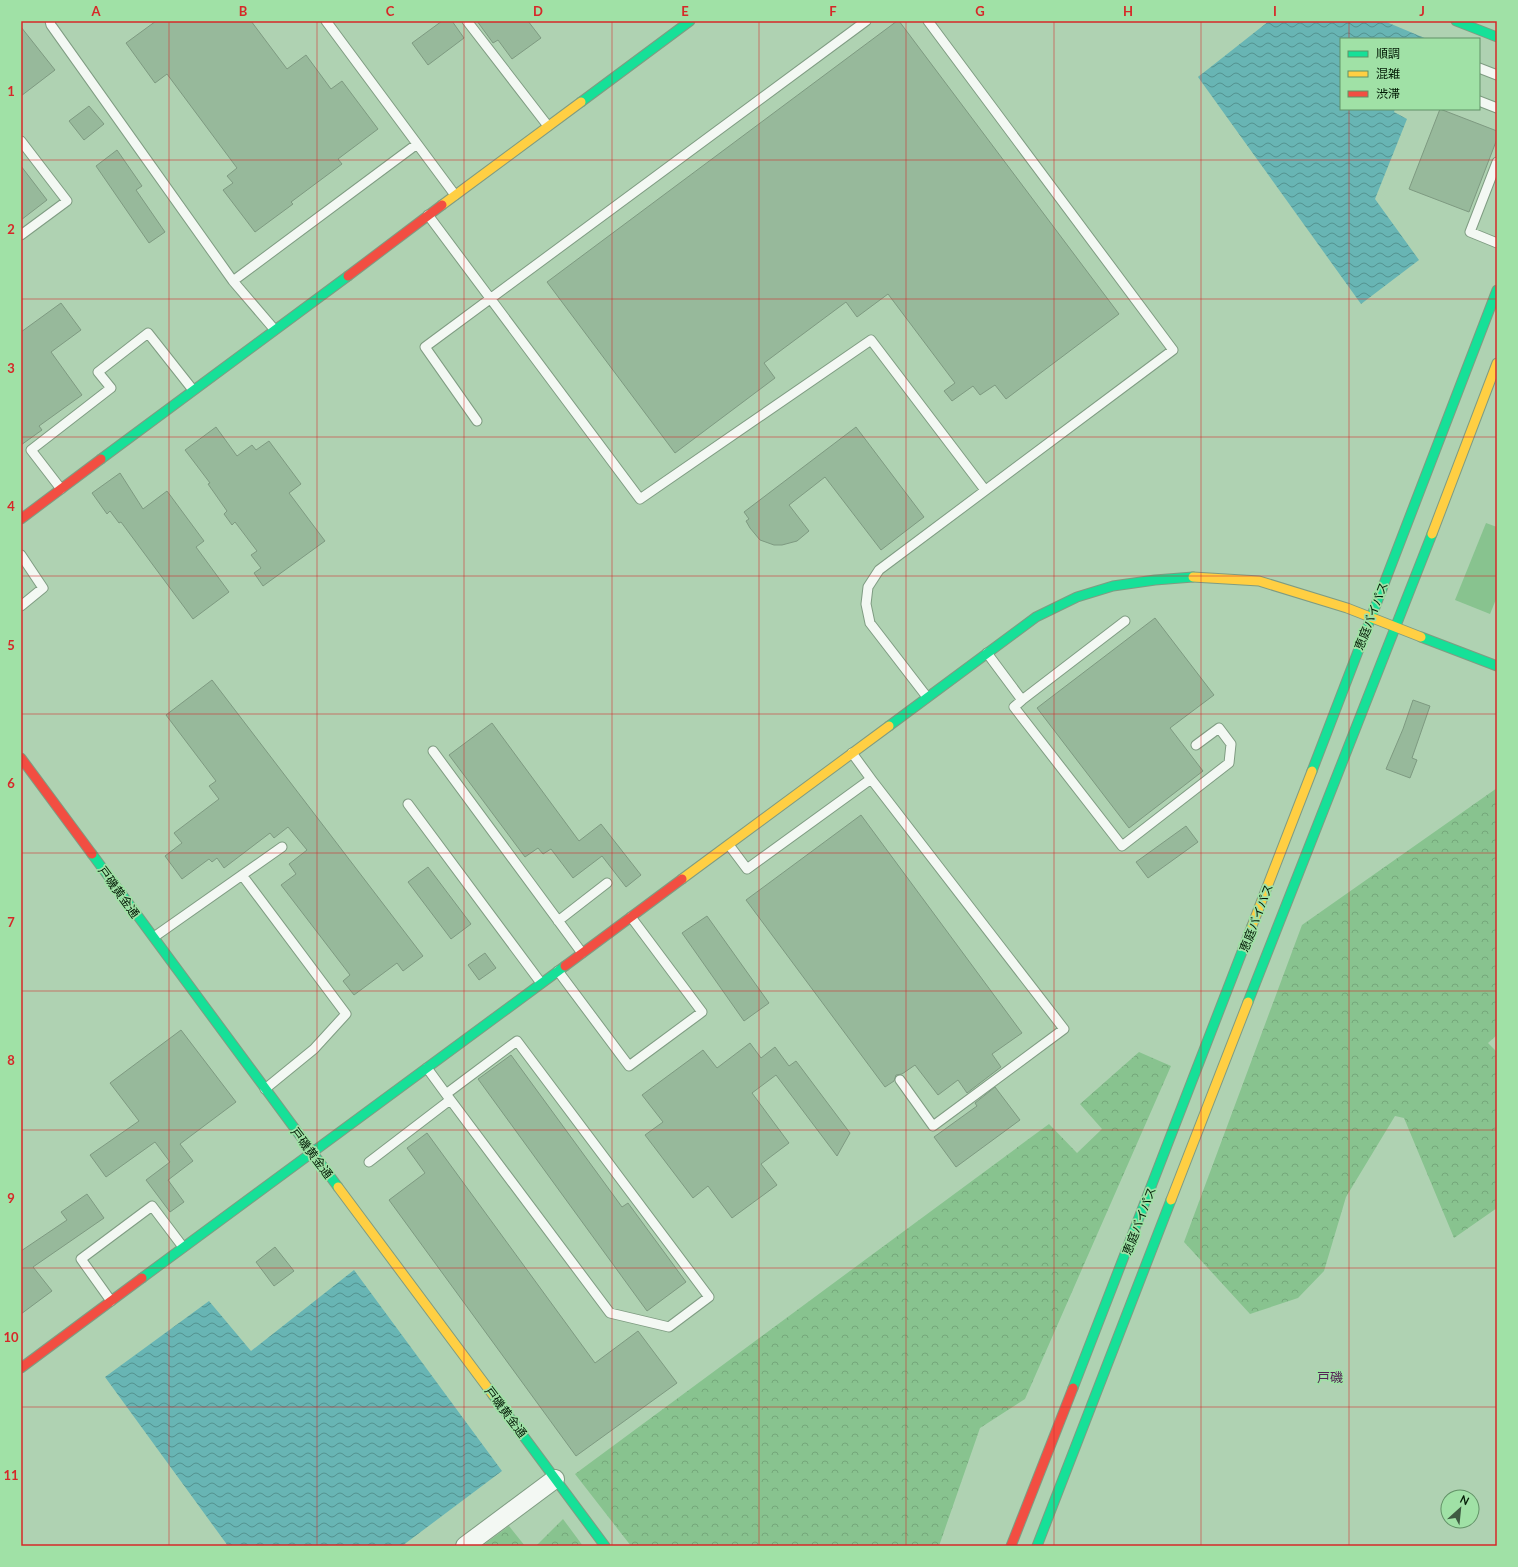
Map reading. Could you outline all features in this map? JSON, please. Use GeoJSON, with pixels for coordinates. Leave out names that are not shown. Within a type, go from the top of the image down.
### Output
{"type":"FeatureCollection","features":[{"type":"Feature","properties":{"kind":"main road"},"geometry":{"type":"LineString","coordinates":[[21,519],[454,195],[690,21]]}},
{"type":"Feature","properties":{"kind":"main road"},"geometry":{"type":"LineString","coordinates":[[1456,21],[1497,37]]}},
{"type":"Feature","properties":{"kind":"main road","name":"恵庭バイパス"},"geometry":{"type":"LineString","coordinates":[[1011,1546],[1124,1259],[1497,290]]}},
{"type":"Feature","properties":{"kind":"main road","name":"恵庭バイパス"},"geometry":{"type":"LineString","coordinates":[[1037,1546],[1271,942],[1396,627],[1497,363]]}},
{"type":"Feature","properties":{"kind":"main road"},"geometry":{"type":"LineString","coordinates":[[21,1368],[1036,616],[1077,598],[1113,586],[1155,580],[1199,577],[1260,582],[1347,608],[1497,666]]}},
{"type":"Feature","properties":{"kind":"main road","name":"戸磯黄金通"},"geometry":{"type":"LineString","coordinates":[[21,758],[312,1153],[605,1546]]}},
{"type":"Feature","properties":{"kind":"street"},"geometry":{"type":"LineString","coordinates":[[465,1546],[555,1478]]}},
{"type":"Feature","properties":{"kind":"lane"},"geometry":{"type":"LineString","coordinates":[[50,21],[51,25],[233,281],[274,329]]}},
{"type":"Feature","properties":{"kind":"lane"},"geometry":{"type":"LineString","coordinates":[[326,21],[454,195]]}},
{"type":"Feature","properties":{"kind":"lane"},"geometry":{"type":"LineString","coordinates":[[467,21],[548,126]]}},
{"type":"Feature","properties":{"kind":"lane"},"geometry":{"type":"LineString","coordinates":[[478,421],[425,347],[866,21]]}},
{"type":"Feature","properties":{"kind":"lane"},"geometry":{"type":"LineString","coordinates":[[927,697],[870,623],[866,604],[868,587],[879,570],[1173,350],[928,21]]}},
{"type":"Feature","properties":{"kind":"lane"},"geometry":{"type":"LineString","coordinates":[[1480,68],[1497,75]]}},
{"type":"Feature","properties":{"kind":"lane"},"geometry":{"type":"LineString","coordinates":[[1480,101],[1497,108]]}},
{"type":"Feature","properties":{"kind":"lane"},"geometry":{"type":"LineString","coordinates":[[21,141],[67,201],[21,235]]}},
{"type":"Feature","properties":{"kind":"lane"},"geometry":{"type":"LineString","coordinates":[[233,281],[417,144]]}},
{"type":"Feature","properties":{"kind":"lane"},"geometry":{"type":"LineString","coordinates":[[1497,162],[1470,232],[1497,242]]}},
{"type":"Feature","properties":{"kind":"lane"},"geometry":{"type":"LineString","coordinates":[[428,215],[640,499],[871,340],[985,490]]}},
{"type":"Feature","properties":{"kind":"lane"},"geometry":{"type":"LineString","coordinates":[[61,488],[31,450],[111,388],[98,372],[148,333],[193,390]]}},
{"type":"Feature","properties":{"kind":"lane"},"geometry":{"type":"LineString","coordinates":[[21,556],[43,588],[21,606]]}},
{"type":"Feature","properties":{"kind":"lane"},"geometry":{"type":"LineString","coordinates":[[1125,621],[1014,707],[1122,846],[1229,763],[1231,744],[1219,728],[1196,745]]}},
{"type":"Feature","properties":{"kind":"lane"},"geometry":{"type":"LineString","coordinates":[[987,652],[1022,700]]}},
{"type":"Feature","properties":{"kind":"lane"},"geometry":{"type":"LineString","coordinates":[[433,751],[582,953]]}},
{"type":"Feature","properties":{"kind":"lane"},"geometry":{"type":"LineString","coordinates":[[852,753],[1064,1029],[933,1126],[900,1080]]}},
{"type":"Feature","properties":{"kind":"lane"},"geometry":{"type":"LineString","coordinates":[[728,844],[747,870],[871,779]]}},
{"type":"Feature","properties":{"kind":"lane"},"geometry":{"type":"LineString","coordinates":[[408,804],[542,983]]}},
{"type":"Feature","properties":{"kind":"lane"},"geometry":{"type":"LineString","coordinates":[[153,938],[282,847]]}},
{"type":"Feature","properties":{"kind":"lane"},"geometry":{"type":"LineString","coordinates":[[242,875],[346,1014],[314,1049],[265,1089]]}},
{"type":"Feature","properties":{"kind":"lane"},"geometry":{"type":"LineString","coordinates":[[558,921],[607,883]]}},
{"type":"Feature","properties":{"kind":"lane"},"geometry":{"type":"LineString","coordinates":[[558,971],[629,1066],[636,1062],[702,1012],[631,917]]}},
{"type":"Feature","properties":{"kind":"lane"},"geometry":{"type":"LineString","coordinates":[[369,1162],[448,1097],[517,1042],[709,1297],[669,1328],[610,1313],[448,1097],[427,1068]]}},
{"type":"Feature","properties":{"kind":"lane"},"geometry":{"type":"LineString","coordinates":[[111,1301],[82,1259],[152,1206],[183,1247]]}},
{"type":"Feature","properties":{"kind":"green space"},"geometry":{"type":"Polygon","coordinates":[[[1486,523],[1497,527],[1497,597],[1490,614],[1455,600],[1486,523]]]}},
{"type":"Feature","properties":{"kind":"green space"},"geometry":{"type":"Polygon","coordinates":[[[1497,788],[1497,1035],[1488,1043],[1497,1052],[1497,1208],[1454,1238],[1404,1118],[1395,1116],[1346,1197],[1324,1271],[1298,1298],[1250,1314],[1184,1242],[1302,925],[1497,788]]]}},
{"type":"Feature","properties":{"kind":"green space"},"geometry":{"type":"Polygon","coordinates":[[[1139,1052],[1171,1066],[1025,1399],[980,1428],[939,1546],[631,1546],[575,1474],[1049,1124],[1077,1153],[1102,1129],[1080,1104],[1139,1052]]]}},
{"type":"Feature","properties":{"kind":"green space"},"geometry":{"type":"Polygon","coordinates":[[[563,1519],[583,1546],[536,1546],[563,1519]]]}},
{"type":"Feature","properties":{"kind":"green space"},"geometry":{"type":"Polygon","coordinates":[[[509,1526],[525,1546],[482,1546],[509,1526]]]}},
{"type":"Feature","properties":{"kind":"water"},"geometry":{"type":"Polygon","coordinates":[[[1269,21],[1384,21],[1425,38],[1340,38],[1340,110],[1395,110],[1394,112],[1407,119],[1375,199],[1419,260],[1361,304],[1198,77],[1269,21]]]}},
{"type":"Feature","properties":{"kind":"water"},"geometry":{"type":"Polygon","coordinates":[[[354,1270],[502,1471],[402,1546],[228,1546],[105,1377],[209,1301],[251,1351],[354,1270]]]}},
{"type":"Feature","properties":{"kind":"building"},"geometry":{"type":"Polygon","coordinates":[[[156,21],[251,21],[287,69],[306,55],[331,89],[342,81],[378,129],[338,159],[342,164],[291,202],[293,204],[255,232],[223,190],[233,183],[227,176],[237,168],[167,74],[155,83],[126,43],[156,21]]]}},
{"type":"Feature","properties":{"kind":"building"},"geometry":{"type":"Polygon","coordinates":[[[442,21],[452,21],[464,38],[428,65],[412,43],[442,21]]]}},
{"type":"Feature","properties":{"kind":"building"},"geometry":{"type":"Polygon","coordinates":[[[477,21],[528,21],[541,38],[512,59],[498,40],[493,43],[477,21]]]}},
{"type":"Feature","properties":{"kind":"building"},"geometry":{"type":"Polygon","coordinates":[[[899,21],[1119,314],[1006,399],[995,385],[980,395],[973,386],[952,401],[944,391],[955,383],[888,294],[857,317],[846,302],[764,363],[775,378],[675,453],[547,282],[899,21]]]}},
{"type":"Feature","properties":{"kind":"building"},"geometry":{"type":"Polygon","coordinates":[[[21,27],[55,70],[21,96],[21,27]]]}},
{"type":"Feature","properties":{"kind":"building"},"geometry":{"type":"Polygon","coordinates":[[[89,106],[104,124],[84,140],[69,121],[89,106]]]}},
{"type":"Feature","properties":{"kind":"building"},"geometry":{"type":"Polygon","coordinates":[[[1440,110],[1497,131],[1497,139],[1469,212],[1409,189],[1440,110]]]}},
{"type":"Feature","properties":{"kind":"building"},"geometry":{"type":"Polygon","coordinates":[[[117,150],[142,186],[136,190],[165,232],[149,243],[96,166],[117,150]]]}},
{"type":"Feature","properties":{"kind":"building"},"geometry":{"type":"Polygon","coordinates":[[[21,166],[47,200],[21,220],[21,166]]]}},
{"type":"Feature","properties":{"kind":"building"},"geometry":{"type":"Polygon","coordinates":[[[61,303],[81,330],[51,352],[82,395],[39,426],[42,430],[21,445],[21,332],[61,303]]]}},
{"type":"Feature","properties":{"kind":"building"},"geometry":{"type":"Polygon","coordinates":[[[216,427],[237,456],[252,445],[256,450],[269,441],[301,484],[289,493],[325,541],[263,586],[254,573],[261,568],[251,555],[257,551],[235,522],[232,525],[224,514],[227,511],[208,484],[210,483],[185,450],[216,427]]]}},
{"type":"Feature","properties":{"kind":"building"},"geometry":{"type":"Polygon","coordinates":[[[856,427],[924,517],[881,550],[825,477],[789,505],[809,531],[797,541],[782,545],[774,545],[760,540],[746,521],[749,519],[744,512],[856,427]]]}},
{"type":"Feature","properties":{"kind":"building"},"geometry":{"type":"Polygon","coordinates":[[[120,473],[143,509],[167,491],[204,541],[196,547],[229,592],[193,619],[121,522],[119,523],[110,511],[107,514],[92,493],[120,473]]]}},
{"type":"Feature","properties":{"kind":"building"},"geometry":{"type":"Polygon","coordinates":[[[1155,618],[1214,695],[1170,728],[1203,771],[1129,828],[1037,708],[1155,618]]]}},
{"type":"Feature","properties":{"kind":"building"},"geometry":{"type":"Polygon","coordinates":[[[212,680],[423,956],[403,971],[397,963],[354,995],[343,981],[350,975],[281,885],[296,874],[289,864],[307,850],[288,827],[274,838],[270,833],[224,868],[217,858],[212,862],[209,859],[182,879],[165,856],[182,843],[174,833],[219,799],[209,786],[216,781],[166,715],[212,680]]]}},
{"type":"Feature","properties":{"kind":"building"},"geometry":{"type":"Polygon","coordinates":[[[1413,700],[1430,706],[1412,758],[1417,760],[1410,778],[1386,769],[1403,729],[1413,700]]]}},
{"type":"Feature","properties":{"kind":"building"},"geometry":{"type":"Polygon","coordinates":[[[492,723],[579,841],[601,824],[641,875],[626,887],[602,856],[573,878],[551,849],[543,854],[538,848],[525,857],[449,755],[492,723]]]}},
{"type":"Feature","properties":{"kind":"building"},"geometry":{"type":"Polygon","coordinates":[[[861,815],[1022,1033],[992,1054],[1001,1067],[967,1093],[958,1080],[938,1095],[915,1065],[902,1074],[896,1075],[894,1081],[885,1087],[746,900],[861,815]]]}},
{"type":"Feature","properties":{"kind":"building"},"geometry":{"type":"Polygon","coordinates":[[[1186,826],[1198,842],[1148,878],[1136,862],[1186,826]]]}},
{"type":"Feature","properties":{"kind":"building"},"geometry":{"type":"Polygon","coordinates":[[[428,867],[471,924],[451,939],[408,882],[428,867]]]}},
{"type":"Feature","properties":{"kind":"building"},"geometry":{"type":"Polygon","coordinates":[[[707,916],[769,1003],[744,1021],[682,933],[707,916]]]}},
{"type":"Feature","properties":{"kind":"building"},"geometry":{"type":"Polygon","coordinates":[[[485,953],[496,968],[479,980],[468,965],[485,953]]]}},
{"type":"Feature","properties":{"kind":"building"},"geometry":{"type":"Polygon","coordinates":[[[181,1030],[236,1102],[180,1144],[193,1161],[168,1180],[184,1202],[170,1212],[146,1180],[170,1162],[155,1142],[106,1177],[90,1155],[139,1121],[110,1083],[181,1030]]]}},
{"type":"Feature","properties":{"kind":"building"},"geometry":{"type":"Polygon","coordinates":[[[750,1043],[761,1058],[775,1047],[789,1066],[796,1061],[850,1133],[837,1156],[776,1075],[752,1093],[789,1143],[761,1164],[777,1185],[732,1218],[708,1186],[693,1198],[645,1135],[663,1122],[642,1095],[703,1050],[717,1068],[750,1043]]]}},
{"type":"Feature","properties":{"kind":"building"},"geometry":{"type":"Polygon","coordinates":[[[511,1055],[622,1207],[628,1203],[686,1282],[647,1311],[478,1079],[511,1055]]]}},
{"type":"Feature","properties":{"kind":"building"},"geometry":{"type":"Polygon","coordinates":[[[995,1087],[1020,1120],[956,1167],[934,1137],[977,1106],[975,1103],[995,1087]]]}},
{"type":"Feature","properties":{"kind":"building"},"geometry":{"type":"Polygon","coordinates":[[[427,1133],[595,1363],[638,1331],[677,1383],[576,1456],[389,1200],[425,1173],[407,1148],[427,1133]]]}},
{"type":"Feature","properties":{"kind":"building"},"geometry":{"type":"Polygon","coordinates":[[[87,1194],[104,1218],[33,1267],[52,1291],[21,1314],[21,1251],[67,1220],[61,1212],[87,1194]]]}},
{"type":"Feature","properties":{"kind":"building"},"geometry":{"type":"Polygon","coordinates":[[[275,1247],[294,1271],[274,1286],[256,1262],[275,1247]]]}},
{"type":"Feature","properties":{"kind":"traffic: fast"},"geometry":{"type":"LineString","coordinates":[[581,102],[690,21]]}},
{"type":"Feature","properties":{"kind":"traffic: fast"},"geometry":{"type":"LineString","coordinates":[[1456,21],[1497,37]]}},
{"type":"Feature","properties":{"kind":"traffic: fast"},"geometry":{"type":"LineString","coordinates":[[101,459],[348,276]]}},
{"type":"Feature","properties":{"kind":"traffic: fast"},"geometry":{"type":"LineString","coordinates":[[1312,771],[1497,290]]}},
{"type":"Feature","properties":{"kind":"traffic: fast"},"geometry":{"type":"LineString","coordinates":[[1248,1002],[1432,534]]}},
{"type":"Feature","properties":{"kind":"traffic: fast"},"geometry":{"type":"LineString","coordinates":[[889,726],[1036,617],[1077,597],[1113,586],[1155,580],[1193,577]]}},
{"type":"Feature","properties":{"kind":"traffic: fast"},"geometry":{"type":"LineString","coordinates":[[1421,637],[1497,666]]}},
{"type":"Feature","properties":{"kind":"traffic: fast"},"geometry":{"type":"LineString","coordinates":[[92,854],[338,1187]]}},
{"type":"Feature","properties":{"kind":"traffic: fast"},"geometry":{"type":"LineString","coordinates":[[1073,1388],[1252,926]]}},
{"type":"Feature","properties":{"kind":"traffic: fast"},"geometry":{"type":"LineString","coordinates":[[142,1278],[565,966]]}},
{"type":"Feature","properties":{"kind":"traffic: fast"},"geometry":{"type":"LineString","coordinates":[[1037,1546],[1171,1200]]}},
{"type":"Feature","properties":{"kind":"traffic: fast"},"geometry":{"type":"LineString","coordinates":[[493,1395],[605,1546]]}},
{"type":"Feature","properties":{"kind":"traffic: slow"},"geometry":{"type":"LineString","coordinates":[[442,205],[581,102]]}},
{"type":"Feature","properties":{"kind":"traffic: slow"},"geometry":{"type":"LineString","coordinates":[[1432,534],[1497,363]]}},
{"type":"Feature","properties":{"kind":"traffic: slow"},"geometry":{"type":"LineString","coordinates":[[1193,577],[1259,581],[1347,608],[1421,637]]}},
{"type":"Feature","properties":{"kind":"traffic: slow"},"geometry":{"type":"LineString","coordinates":[[682,879],[889,726]]}},
{"type":"Feature","properties":{"kind":"traffic: slow"},"geometry":{"type":"LineString","coordinates":[[1252,926],[1312,771]]}},
{"type":"Feature","properties":{"kind":"traffic: slow"},"geometry":{"type":"LineString","coordinates":[[1171,1200],[1248,1002]]}},
{"type":"Feature","properties":{"kind":"traffic: slow"},"geometry":{"type":"LineString","coordinates":[[338,1187],[493,1395]]}},
{"type":"Feature","properties":{"kind":"traffic: jam"},"geometry":{"type":"LineString","coordinates":[[348,276],[442,205]]}},
{"type":"Feature","properties":{"kind":"traffic: jam"},"geometry":{"type":"LineString","coordinates":[[21,519],[101,459]]}},
{"type":"Feature","properties":{"kind":"traffic: jam"},"geometry":{"type":"LineString","coordinates":[[21,758],[92,854]]}},
{"type":"Feature","properties":{"kind":"traffic: jam"},"geometry":{"type":"LineString","coordinates":[[565,966],[682,879]]}},
{"type":"Feature","properties":{"kind":"traffic: jam"},"geometry":{"type":"LineString","coordinates":[[21,1368],[142,1278]]}},
{"type":"Feature","properties":{"kind":"traffic: jam"},"geometry":{"type":"LineString","coordinates":[[1011,1546],[1073,1388]]}},
{"type":"Feature","properties":{"kind":"district","name":"戸磯"},"geometry":{"type":"Point","coordinates":[1330,1377]}}]}
